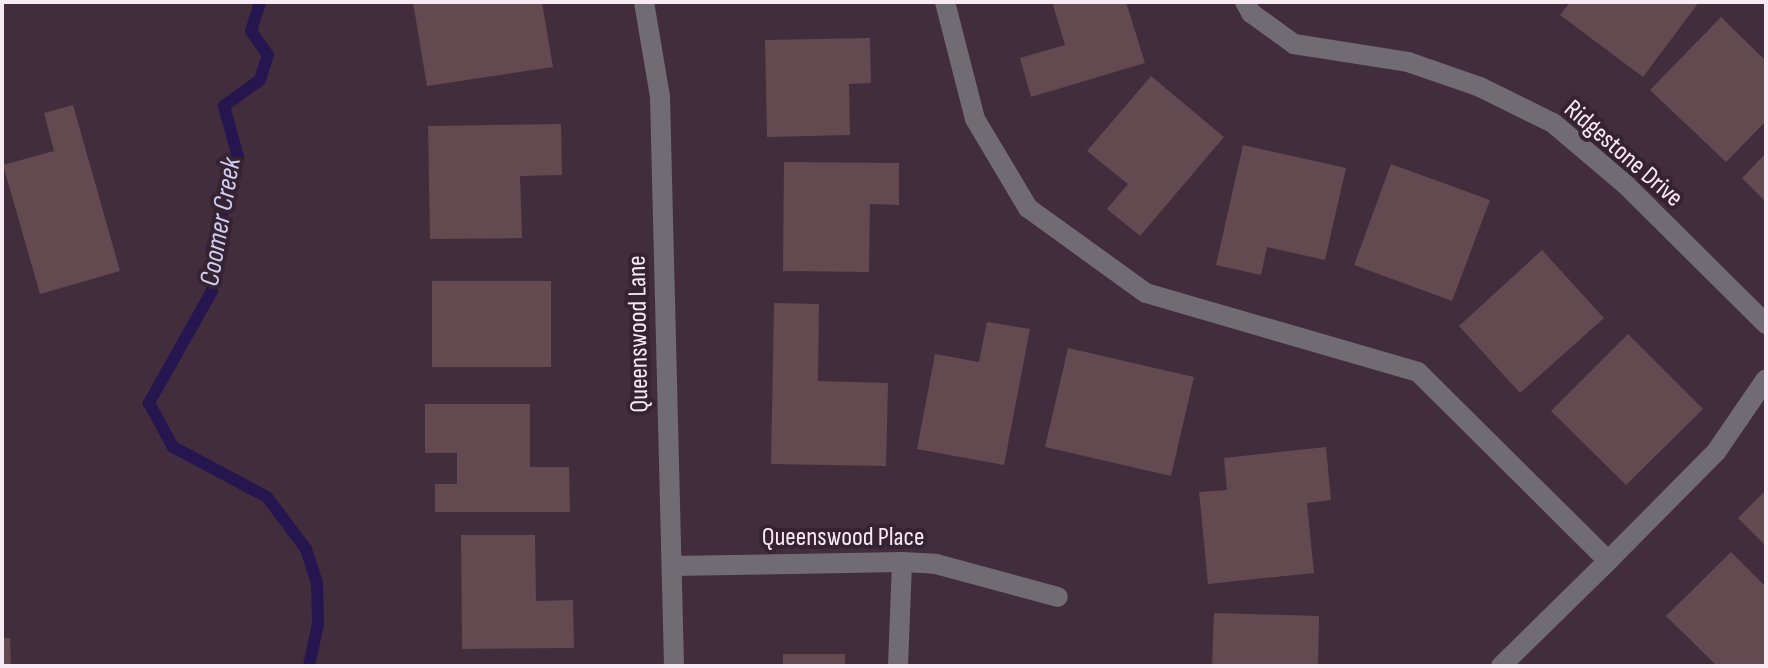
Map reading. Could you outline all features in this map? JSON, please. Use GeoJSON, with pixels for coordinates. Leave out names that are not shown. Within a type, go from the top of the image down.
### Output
{"type":"FeatureCollection","features":[{"type":"Feature","properties":{"kind":"street","name":"Queenswood Lane"},"geometry":{"type":"LineString","coordinates":[[644,2],[660,97],[674,666]]}},
{"type":"Feature","properties":{"kind":"street"},"geometry":{"type":"LineString","coordinates":[[945,2],[975,119],[1028,208],[1146,293],[1418,372],[1608,561]]}},
{"type":"Feature","properties":{"kind":"street","name":"Ridgestone Drive"},"geometry":{"type":"LineString","coordinates":[[1245,2],[1251,13],[1294,44],[1408,62],[1480,87],[1553,123],[1625,184],[1766,324]]}},
{"type":"Feature","properties":{"kind":"street"},"geometry":{"type":"LineString","coordinates":[[1501,666],[1716,452],[1766,379]]}},
{"type":"Feature","properties":{"kind":"street"},"geometry":{"type":"LineString","coordinates":[[898,666],[902,562]]}},
{"type":"Feature","properties":{"kind":"street","name":"Queenswood Place"},"geometry":{"type":"LineString","coordinates":[[672,566],[936,564],[1058,597]]}},
{"type":"Feature","properties":{"kind":"building"},"geometry":{"type":"Polygon","coordinates":[[[413,2],[542,2],[553,67],[427,86],[413,2]]]}},
{"type":"Feature","properties":{"kind":"building"},"geometry":{"type":"Polygon","coordinates":[[[1052,2],[1126,2],[1145,63],[1031,97],[1020,58],[1065,45],[1052,2]]]}},
{"type":"Feature","properties":{"kind":"building"},"geometry":{"type":"Polygon","coordinates":[[[1570,2],[1699,2],[1643,77],[1560,15],[1570,2]]]}},
{"type":"Feature","properties":{"kind":"building"},"geometry":{"type":"Polygon","coordinates":[[[1721,17],[1766,61],[1766,121],[1726,162],[1650,90],[1721,17]]]}},
{"type":"Feature","properties":{"kind":"building"},"geometry":{"type":"Polygon","coordinates":[[[870,38],[871,83],[849,84],[850,135],[767,137],[765,40],[870,38]]]}},
{"type":"Feature","properties":{"kind":"building"},"geometry":{"type":"Polygon","coordinates":[[[1151,76],[1224,137],[1140,236],[1107,209],[1128,184],[1087,151],[1151,76]]]}},
{"type":"Feature","properties":{"kind":"building"},"geometry":{"type":"Polygon","coordinates":[[[73,105],[120,271],[40,294],[3,165],[54,151],[44,113],[73,105]]]}},
{"type":"Feature","properties":{"kind":"building"},"geometry":{"type":"Polygon","coordinates":[[[561,124],[562,175],[520,176],[522,238],[430,239],[428,126],[561,124]]]}},
{"type":"Feature","properties":{"kind":"building"},"geometry":{"type":"Polygon","coordinates":[[[1243,145],[1346,168],[1325,260],[1267,247],[1261,275],[1216,265],[1243,145]]]}},
{"type":"Feature","properties":{"kind":"building"},"geometry":{"type":"Polygon","coordinates":[[[1766,153],[1766,202],[1742,178],[1766,153]]]}},
{"type":"Feature","properties":{"kind":"building"},"geometry":{"type":"Polygon","coordinates":[[[784,162],[899,163],[899,205],[870,204],[869,272],[783,271],[784,162]]]}},
{"type":"Feature","properties":{"kind":"building"},"geometry":{"type":"Polygon","coordinates":[[[1391,164],[1490,200],[1452,301],[1354,265],[1391,164]]]}},
{"type":"Feature","properties":{"kind":"building"},"geometry":{"type":"Polygon","coordinates":[[[1542,250],[1604,318],[1520,393],[1459,326],[1542,250]]]}},
{"type":"Feature","properties":{"kind":"building"},"geometry":{"type":"Polygon","coordinates":[[[432,281],[551,281],[551,367],[432,367],[432,281]]]}},
{"type":"Feature","properties":{"kind":"building"},"geometry":{"type":"Polygon","coordinates":[[[774,303],[819,304],[818,381],[888,383],[886,466],[771,464],[774,303]]]}},
{"type":"Feature","properties":{"kind":"building"},"geometry":{"type":"Polygon","coordinates":[[[987,322],[1030,329],[1004,465],[917,449],[935,354],[979,362],[987,322]]]}},
{"type":"Feature","properties":{"kind":"building"},"geometry":{"type":"Polygon","coordinates":[[[1628,334],[1703,409],[1626,485],[1551,411],[1628,334]]]}},
{"type":"Feature","properties":{"kind":"building"},"geometry":{"type":"Polygon","coordinates":[[[1068,348],[1194,377],[1171,476],[1045,447],[1068,348]]]}},
{"type":"Feature","properties":{"kind":"building"},"geometry":{"type":"Polygon","coordinates":[[[425,404],[530,404],[530,467],[569,467],[570,512],[435,512],[435,484],[457,484],[457,453],[425,453],[425,404]]]}},
{"type":"Feature","properties":{"kind":"building"},"geometry":{"type":"Polygon","coordinates":[[[1326,447],[1331,500],[1307,503],[1314,573],[1208,584],[1199,492],[1227,490],[1224,458],[1326,447]]]}},
{"type":"Feature","properties":{"kind":"building"},"geometry":{"type":"Polygon","coordinates":[[[1766,490],[1766,546],[1738,518],[1766,490]]]}},
{"type":"Feature","properties":{"kind":"building"},"geometry":{"type":"Polygon","coordinates":[[[461,535],[535,535],[536,601],[573,600],[574,648],[462,649],[461,535]]]}},
{"type":"Feature","properties":{"kind":"building"},"geometry":{"type":"Polygon","coordinates":[[[1731,552],[1766,587],[1766,666],[1717,666],[1666,616],[1731,552]]]}},
{"type":"Feature","properties":{"kind":"building"},"geometry":{"type":"Polygon","coordinates":[[[1214,613],[1319,616],[1318,666],[1212,666],[1214,613]]]}},
{"type":"Feature","properties":{"kind":"building"},"geometry":{"type":"Polygon","coordinates":[[[2,638],[10,638],[11,666],[2,666],[2,638]]]}},
{"type":"Feature","properties":{"kind":"building"},"geometry":{"type":"Polygon","coordinates":[[[783,654],[845,654],[845,666],[783,666],[783,654]]]}},
{"type":"Feature","properties":{"kind":"waterway","name":"Coomer Creek"},"geometry":{"type":"LineString","coordinates":[[260,2],[251,31],[268,55],[260,80],[224,106],[238,157],[212,250],[212,291],[149,403],[173,447],[267,497],[306,549],[317,582],[318,624],[309,666]]}}]}
